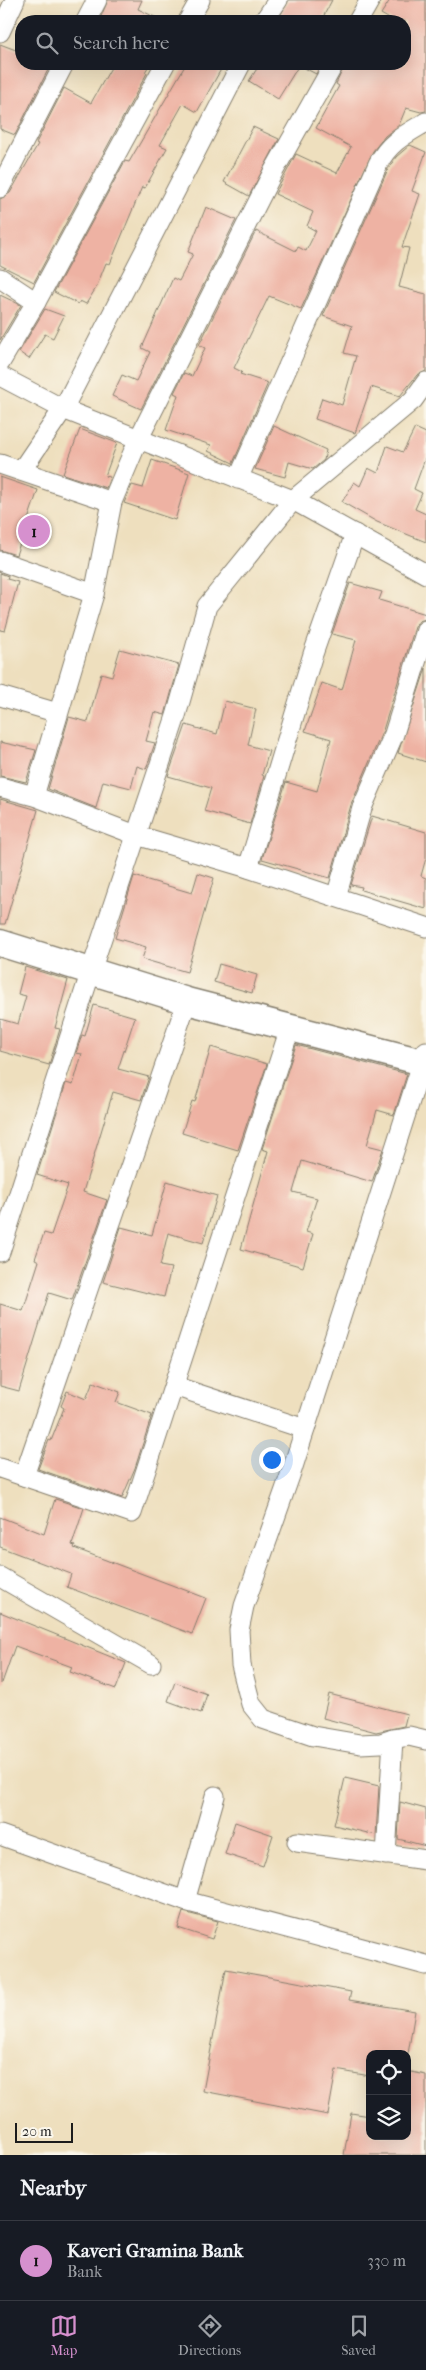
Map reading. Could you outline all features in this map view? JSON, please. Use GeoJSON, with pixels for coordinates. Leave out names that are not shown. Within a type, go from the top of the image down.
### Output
{"type":"FeatureCollection","features":[{"type":"Feature","properties":{"kind":"street"},"geometry":{"type":"LineString","coordinates":[[0,32],[15,0]]}},
{"type":"Feature","properties":{"kind":"street"},"geometry":{"type":"LineString","coordinates":[[89,15],[97,0]]}},
{"type":"Feature","properties":{"kind":"street"},"geometry":{"type":"LineString","coordinates":[[191,15],[200,0]]}},
{"type":"Feature","properties":{"kind":"street"},"geometry":{"type":"LineString","coordinates":[[268,15],[278,0]]}},
{"type":"Feature","properties":{"kind":"street"},"geometry":{"type":"LineString","coordinates":[[361,15],[370,0]]}},
{"type":"Feature","properties":{"kind":"street"},"geometry":{"type":"LineString","coordinates":[[0,188],[61,70]]}},
{"type":"Feature","properties":{"kind":"street"},"geometry":{"type":"LineString","coordinates":[[0,363],[36,302],[162,70]]}},
{"type":"Feature","properties":{"kind":"street"},"geometry":{"type":"LineString","coordinates":[[20,471],[62,409],[238,70]]}},
{"type":"Feature","properties":{"kind":"street"},"geometry":{"type":"LineString","coordinates":[[34,796],[94,594],[112,502],[139,438],[272,174],[331,70]]}},
{"type":"Feature","properties":{"kind":"street"},"geometry":{"type":"LineString","coordinates":[[238,479],[384,151],[397,139],[426,122]]}},
{"type":"Feature","properties":{"kind":"street"},"geometry":{"type":"LineString","coordinates":[[0,278],[36,302]]}},
{"type":"Feature","properties":{"kind":"street"},"geometry":{"type":"LineString","coordinates":[[0,376],[62,409],[293,500],[426,574]]}},
{"type":"Feature","properties":{"kind":"street"},"geometry":{"type":"LineString","coordinates":[[0,1252],[6,1217],[176,716],[207,606],[293,500],[413,400],[426,382]]}},
{"type":"Feature","properties":{"kind":"street"},"geometry":{"type":"LineString","coordinates":[[0,464],[112,502]]}},
{"type":"Feature","properties":{"kind":"street"},"geometry":{"type":"LineString","coordinates":[[248,868],[312,654],[355,534]]}},
{"type":"Feature","properties":{"kind":"street"},"geometry":{"type":"LineString","coordinates":[[0,562],[94,594]]}},
{"type":"Feature","properties":{"kind":"street"},"geometry":{"type":"LineString","coordinates":[[336,896],[362,808],[394,734],[426,630]]}},
{"type":"Feature","properties":{"kind":"street"},"geometry":{"type":"LineString","coordinates":[[0,696],[58,713]]}},
{"type":"Feature","properties":{"kind":"street"},"geometry":{"type":"LineString","coordinates":[[0,787],[34,796],[136,835],[248,868],[426,927]]}},
{"type":"Feature","properties":{"kind":"street"},"geometry":{"type":"LineString","coordinates":[[0,943],[187,1001],[290,1028],[425,1058],[305,1429],[244,1606],[239,1630],[241,1665],[251,1704],[263,1719],[312,1736],[360,1744],[381,1743],[409,1736],[426,1740]]}},
{"type":"Feature","properties":{"kind":"street"},"geometry":{"type":"LineString","coordinates":[[24,1476],[187,1001]]}},
{"type":"Feature","properties":{"kind":"street"},"geometry":{"type":"LineString","coordinates":[[0,1468],[132,1512],[290,1028]]}},
{"type":"Feature","properties":{"kind":"street"},"geometry":{"type":"LineString","coordinates":[[174,1386],[305,1429]]}},
{"type":"Feature","properties":{"kind":"street"},"geometry":{"type":"LineString","coordinates":[[0,1577],[151,1664]]}},
{"type":"Feature","properties":{"kind":"street"},"geometry":{"type":"LineString","coordinates":[[386,1855],[393,1739]]}},
{"type":"Feature","properties":{"kind":"street"},"geometry":{"type":"LineString","coordinates":[[185,1901],[215,1796]]}},
{"type":"Feature","properties":{"kind":"street"},"geometry":{"type":"LineString","coordinates":[[0,1835],[185,1901],[426,1965]]}},
{"type":"Feature","properties":{"kind":"street"},"geometry":{"type":"LineString","coordinates":[[297,1842],[426,1860]]}},
{"type":"Feature","properties":{"kind":"building"},"geometry":{"type":"Polygon","coordinates":[[[108,0],[142,0],[138,9],[150,15],[102,15],[108,0]]]}},
{"type":"Feature","properties":{"kind":"building"},"geometry":{"type":"Polygon","coordinates":[[[289,0],[332,0],[324,15],[280,15],[289,0]]]}},
{"type":"Feature","properties":{"kind":"building"},"geometry":{"type":"Polygon","coordinates":[[[390,0],[426,0],[426,111],[421,112],[406,108],[399,125],[385,136],[373,151],[301,309],[269,296],[234,368],[242,372],[240,374],[268,383],[233,463],[208,451],[211,445],[166,430],[178,395],[174,393],[184,373],[192,376],[205,348],[199,345],[256,231],[296,251],[298,247],[306,251],[316,231],[307,226],[313,212],[275,194],[296,154],[337,173],[351,147],[316,128],[339,86],[336,84],[342,70],[411,70],[411,15],[381,14],[390,0]]]}},
{"type":"Feature","properties":{"kind":"building"},"geometry":{"type":"Polygon","coordinates":[[[0,44],[15,50],[15,70],[48,70],[15,135],[0,129],[0,44]]]}},
{"type":"Feature","properties":{"kind":"building"},"geometry":{"type":"Polygon","coordinates":[[[110,70],[146,70],[145,72],[147,73],[34,282],[0,265],[0,199],[10,193],[38,144],[36,143],[64,88],[91,103],[110,70]]]}},
{"type":"Feature","properties":{"kind":"building"},"geometry":{"type":"Polygon","coordinates":[[[183,70],[221,70],[197,112],[183,104],[160,145],[167,148],[145,188],[142,187],[110,264],[106,263],[96,288],[86,304],[80,301],[78,304],[54,292],[125,161],[129,162],[183,70]]]}},
{"type":"Feature","properties":{"kind":"building"},"geometry":{"type":"Polygon","coordinates":[[[256,70],[296,70],[278,99],[249,81],[256,70]]]}},
{"type":"Feature","properties":{"kind":"building"},"geometry":{"type":"Polygon","coordinates":[[[308,70],[318,70],[316,74],[308,70]]]}},
{"type":"Feature","properties":{"kind":"building"},"geometry":{"type":"Polygon","coordinates":[[[253,127],[279,139],[249,196],[224,182],[253,127]]]}},
{"type":"Feature","properties":{"kind":"building"},"geometry":{"type":"Polygon","coordinates":[[[410,145],[426,152],[412,191],[420,194],[402,247],[409,248],[399,287],[426,294],[426,371],[417,375],[400,396],[371,387],[355,433],[315,419],[322,398],[342,405],[356,356],[344,353],[352,326],[323,316],[388,169],[396,157],[410,145]]]}},
{"type":"Feature","properties":{"kind":"building"},"geometry":{"type":"Polygon","coordinates":[[[206,207],[236,220],[141,409],[112,396],[122,375],[136,381],[150,352],[142,348],[173,278],[179,281],[193,254],[188,252],[206,207]]]}},
{"type":"Feature","properties":{"kind":"building"},"geometry":{"type":"Polygon","coordinates":[[[0,295],[21,305],[0,340],[0,295]]]}},
{"type":"Feature","properties":{"kind":"building"},"geometry":{"type":"Polygon","coordinates":[[[45,309],[64,316],[53,338],[45,334],[29,359],[19,352],[45,309]]]}},
{"type":"Feature","properties":{"kind":"building"},"geometry":{"type":"Polygon","coordinates":[[[274,426],[326,450],[324,460],[313,469],[289,462],[285,477],[255,469],[274,426]]]}},
{"type":"Feature","properties":{"kind":"building"},"geometry":{"type":"Polygon","coordinates":[[[415,428],[426,433],[426,456],[414,489],[422,493],[415,509],[426,514],[426,542],[377,522],[342,502],[354,482],[360,486],[368,468],[378,473],[387,446],[403,452],[415,428]]]}},
{"type":"Feature","properties":{"kind":"building"},"geometry":{"type":"Polygon","coordinates":[[[80,429],[117,443],[105,476],[110,477],[106,488],[63,474],[80,429]]]}},
{"type":"Feature","properties":{"kind":"building"},"geometry":{"type":"Polygon","coordinates":[[[152,460],[189,473],[175,520],[124,503],[132,485],[143,488],[152,460]]]}},
{"type":"Feature","properties":{"kind":"building"},"geometry":{"type":"Polygon","coordinates":[[[0,477],[38,490],[16,555],[0,550],[0,477]]]}},
{"type":"Feature","properties":{"kind":"building"},"geometry":{"type":"Polygon","coordinates":[[[0,573],[8,576],[7,579],[18,582],[5,631],[0,630],[0,573]]]}},
{"type":"Feature","properties":{"kind":"building"},"geometry":{"type":"Polygon","coordinates":[[[350,583],[382,592],[379,600],[426,614],[426,619],[419,621],[415,627],[383,730],[351,805],[330,878],[262,859],[286,782],[317,791],[331,739],[305,731],[322,683],[342,690],[356,640],[332,634],[350,583]]]}},
{"type":"Feature","properties":{"kind":"building"},"geometry":{"type":"Polygon","coordinates":[[[120,649],[179,665],[165,715],[154,712],[146,741],[155,743],[146,769],[137,766],[131,788],[103,781],[96,808],[48,789],[69,717],[88,722],[101,673],[112,676],[120,649]]]}},
{"type":"Feature","properties":{"kind":"building"},"geometry":{"type":"Polygon","coordinates":[[[426,668],[426,762],[398,753],[426,668]]]}},
{"type":"Feature","properties":{"kind":"building"},"geometry":{"type":"Polygon","coordinates":[[[225,701],[256,709],[248,745],[269,751],[250,824],[204,811],[211,788],[168,776],[186,725],[217,734],[225,701]]]}},
{"type":"Feature","properties":{"kind":"building"},"geometry":{"type":"Polygon","coordinates":[[[0,742],[36,750],[26,782],[0,776],[0,742]]]}},
{"type":"Feature","properties":{"kind":"building"},"geometry":{"type":"Polygon","coordinates":[[[0,799],[38,810],[5,924],[0,924],[0,799]]]}},
{"type":"Feature","properties":{"kind":"building"},"geometry":{"type":"Polygon","coordinates":[[[372,816],[426,832],[426,858],[421,876],[426,878],[426,909],[361,890],[362,887],[351,885],[372,816]]]}},
{"type":"Feature","properties":{"kind":"building"},"geometry":{"type":"Polygon","coordinates":[[[198,873],[214,878],[187,972],[142,959],[146,947],[115,938],[134,876],[192,893],[198,873]]]}},
{"type":"Feature","properties":{"kind":"building"},"geometry":{"type":"Polygon","coordinates":[[[219,964],[257,975],[252,993],[214,982],[219,964]]]}},
{"type":"Feature","properties":{"kind":"building"},"geometry":{"type":"Polygon","coordinates":[[[25,967],[68,980],[55,1028],[60,1029],[49,1065],[0,1051],[0,1019],[18,1024],[26,996],[18,994],[25,967]]]}},
{"type":"Feature","properties":{"kind":"building"},"geometry":{"type":"Polygon","coordinates":[[[94,1005],[135,1017],[118,1069],[149,1077],[141,1100],[113,1092],[83,1192],[107,1200],[72,1300],[49,1293],[19,1391],[0,1386],[0,1304],[23,1311],[39,1261],[35,1259],[44,1233],[51,1235],[68,1185],[37,1175],[66,1083],[73,1085],[82,1054],[76,1053],[82,1035],[85,1036],[94,1005]]]}},
{"type":"Feature","properties":{"kind":"building"},"geometry":{"type":"Polygon","coordinates":[[[296,1045],[407,1074],[394,1115],[377,1110],[367,1145],[383,1149],[372,1182],[302,1161],[293,1192],[317,1198],[306,1232],[313,1234],[303,1267],[241,1249],[268,1151],[262,1149],[296,1045]]]}},
{"type":"Feature","properties":{"kind":"building"},"geometry":{"type":"Polygon","coordinates":[[[211,1047],[267,1064],[238,1150],[182,1133],[192,1101],[195,1102],[211,1047]]]}},
{"type":"Feature","properties":{"kind":"building"},"geometry":{"type":"Polygon","coordinates":[[[167,1181],[217,1196],[203,1243],[168,1233],[160,1266],[171,1268],[164,1297],[103,1282],[121,1227],[152,1235],[167,1181]]]}},
{"type":"Feature","properties":{"kind":"building"},"geometry":{"type":"Polygon","coordinates":[[[93,1382],[120,1392],[116,1402],[152,1415],[135,1468],[122,1498],[38,1469],[64,1408],[61,1406],[67,1391],[86,1399],[93,1382]]]}},
{"type":"Feature","properties":{"kind":"building"},"geometry":{"type":"Polygon","coordinates":[[[55,1499],[84,1508],[72,1545],[75,1546],[74,1548],[206,1598],[192,1634],[67,1587],[71,1574],[0,1547],[0,1517],[44,1534],[55,1499]]]}},
{"type":"Feature","properties":{"kind":"building"},"geometry":{"type":"Polygon","coordinates":[[[0,1612],[126,1663],[116,1689],[70,1672],[72,1667],[15,1646],[2,1683],[0,1683],[0,1612]]]}},
{"type":"Feature","properties":{"kind":"building"},"geometry":{"type":"Polygon","coordinates":[[[175,1682],[207,1694],[201,1713],[168,1701],[175,1682]]]}},
{"type":"Feature","properties":{"kind":"building"},"geometry":{"type":"Polygon","coordinates":[[[329,1694],[407,1714],[404,1726],[376,1732],[323,1718],[329,1694]]]}},
{"type":"Feature","properties":{"kind":"building"},"geometry":{"type":"Polygon","coordinates":[[[345,1778],[379,1786],[376,1835],[334,1825],[345,1778]]]}},
{"type":"Feature","properties":{"kind":"building"},"geometry":{"type":"Polygon","coordinates":[[[400,1802],[426,1809],[426,1846],[398,1839],[400,1802]]]}},
{"type":"Feature","properties":{"kind":"building"},"geometry":{"type":"Polygon","coordinates":[[[235,1822],[273,1835],[263,1866],[225,1854],[235,1822]]]}},
{"type":"Feature","properties":{"kind":"building"},"geometry":{"type":"Polygon","coordinates":[[[183,1912],[218,1921],[212,1939],[178,1928],[183,1912]]]}},
{"type":"Feature","properties":{"kind":"building"},"geometry":{"type":"Polygon","coordinates":[[[226,1969],[351,1992],[349,2000],[415,2011],[409,2050],[366,2050],[366,2075],[336,2070],[328,2115],[203,2091],[226,1969]]]}},
{"type":"Feature","properties":{"kind":"building"},"geometry":{"type":"Polygon","coordinates":[[[411,2072],[426,2075],[426,2155],[344,2155],[351,2113],[366,2115],[366,2140],[411,2140],[411,2072]]]}},
{"type":"Feature","properties":{"kind":"place","name":"Kaveri Gramina Bank"},"geometry":{"type":"Point","coordinates":[34,531]}}]}
